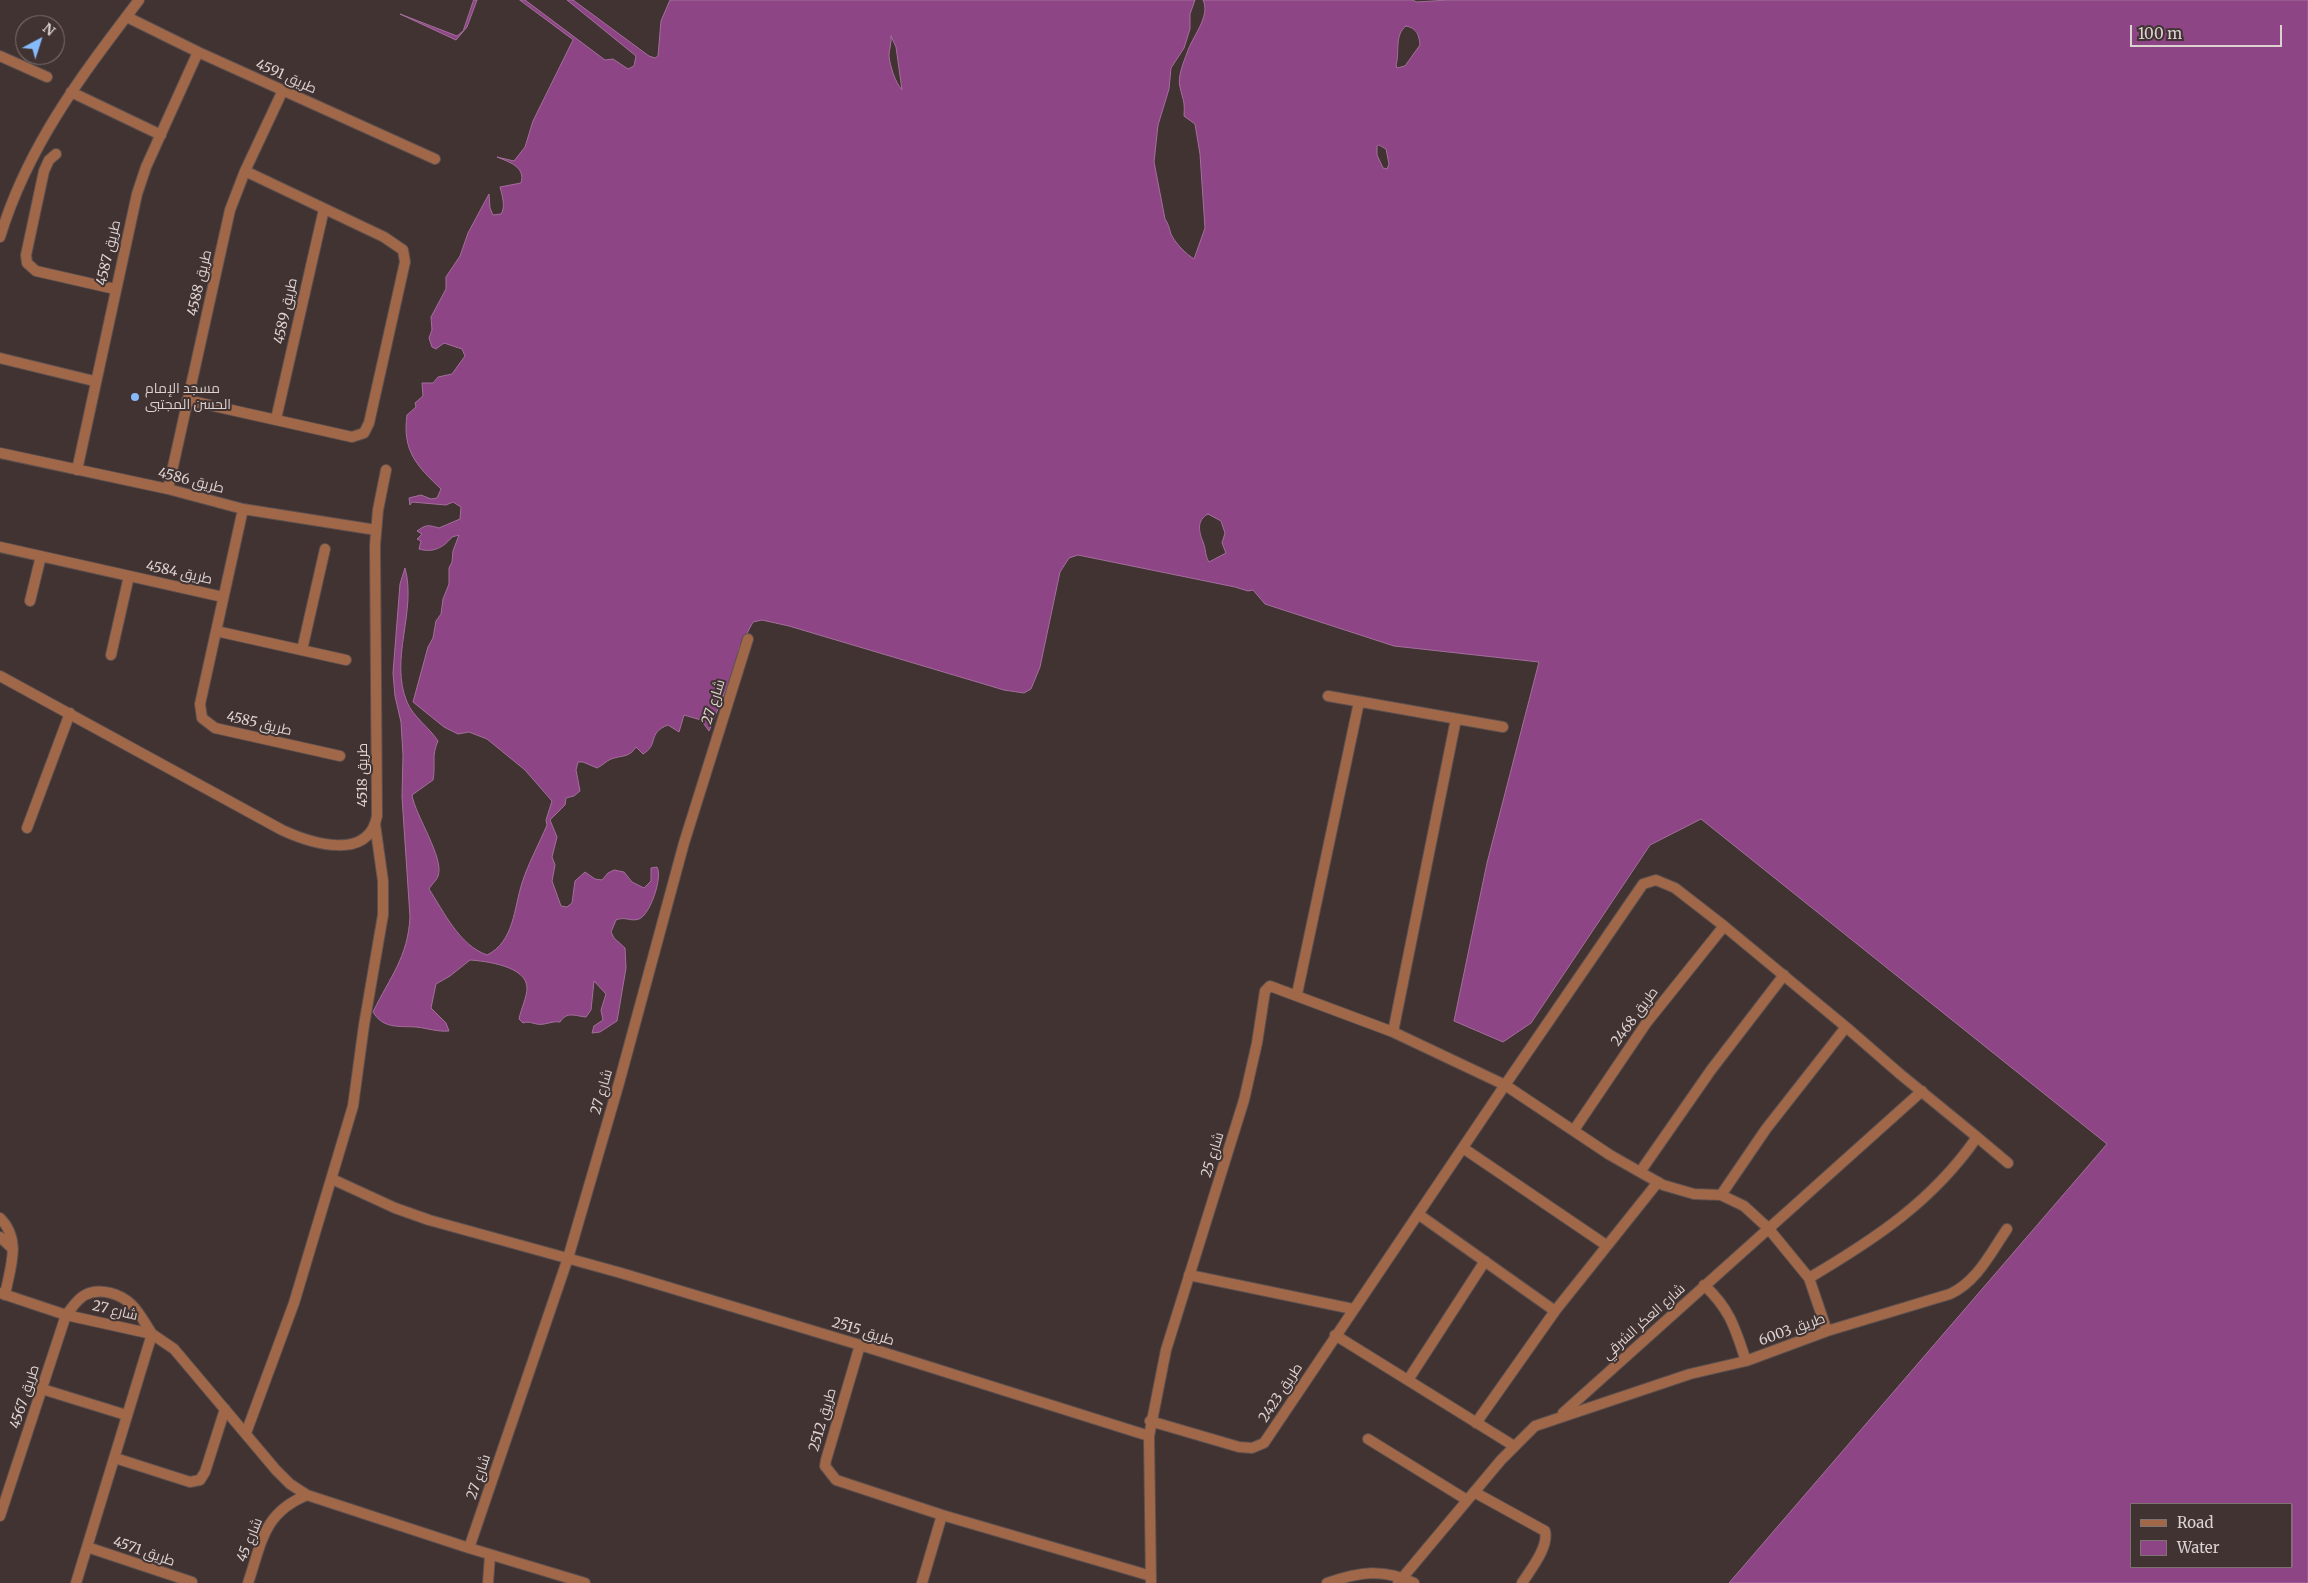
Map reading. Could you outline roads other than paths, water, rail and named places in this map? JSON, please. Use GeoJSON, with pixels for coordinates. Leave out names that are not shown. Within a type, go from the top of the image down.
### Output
{"type":"FeatureCollection","features":[{"type":"Feature","properties":{"kind":"street"},"geometry":{"type":"LineString","coordinates":[[0,237],[30,159],[71,92],[139,0]]}},
{"type":"Feature","properties":{"kind":"street","name":"طريق 4591"},"geometry":{"type":"LineString","coordinates":[[126,17],[198,52],[436,159]]}},
{"type":"Feature","properties":{"kind":"street","name":"طريق 4587"},"geometry":{"type":"LineString","coordinates":[[76,470],[94,381],[137,194],[198,52]]}},
{"type":"Feature","properties":{"kind":"street"},"geometry":{"type":"LineString","coordinates":[[0,56],[47,77]]}},
{"type":"Feature","properties":{"kind":"street","name":"طريق 4588"},"geometry":{"type":"LineString","coordinates":[[168,489],[230,210],[245,171],[282,90]]}},
{"type":"Feature","properties":{"kind":"street"},"geometry":{"type":"LineString","coordinates":[[71,92],[161,135]]}},
{"type":"Feature","properties":{"kind":"street"},"geometry":{"type":"LineString","coordinates":[[56,154],[49,160],[44,171],[26,255],[27,263],[36,271],[116,290]]}},
{"type":"Feature","properties":{"kind":"street"},"geometry":{"type":"LineString","coordinates":[[187,400],[352,437],[364,433],[369,423],[405,256],[398,244],[384,236],[245,171]]}},
{"type":"Feature","properties":{"kind":"street","name":"طريق 4589"},"geometry":{"type":"LineString","coordinates":[[276,419],[324,209]]}},
{"type":"Feature","properties":{"kind":"street"},"geometry":{"type":"LineString","coordinates":[[0,358],[94,381]]}},
{"type":"Feature","properties":{"kind":"street","name":"طريق 4586"},"geometry":{"type":"LineString","coordinates":[[0,452],[168,489],[243,509],[376,530]]}},
{"type":"Feature","properties":{"kind":"street","name":"طريق 4518"},"geometry":{"type":"LineString","coordinates":[[0,676],[262,820],[304,840],[329,845],[347,845],[365,839],[375,824],[378,751],[376,530],[386,470]]}},
{"type":"Feature","properties":{"kind":"street","name":"طريق 4585"},"geometry":{"type":"LineString","coordinates":[[243,509],[200,704],[202,718],[207,724],[227,731],[340,756]]}},
{"type":"Feature","properties":{"kind":"street","name":"طريق 4584"},"geometry":{"type":"LineString","coordinates":[[0,547],[224,597]]}},
{"type":"Feature","properties":{"kind":"street"},"geometry":{"type":"LineString","coordinates":[[302,650],[325,548]]}},
{"type":"Feature","properties":{"kind":"street"},"geometry":{"type":"LineString","coordinates":[[30,601],[41,556]]}},
{"type":"Feature","properties":{"kind":"street","name":"طريق 4584"},"geometry":{"type":"LineString","coordinates":[[111,655],[129,576]]}},
{"type":"Feature","properties":{"kind":"street"},"geometry":{"type":"LineString","coordinates":[[216,631],[346,660]]}},
{"type":"Feature","properties":{"kind":"street","name":"شارع 27"},"geometry":{"type":"LineString","coordinates":[[469,1548],[568,1258],[619,1084],[682,850],[748,639]]}},
{"type":"Feature","properties":{"kind":"street"},"geometry":{"type":"LineString","coordinates":[[1328,696],[1503,727]]}},
{"type":"Feature","properties":{"kind":"street"},"geometry":{"type":"LineString","coordinates":[[1297,994],[1359,702]]}},
{"type":"Feature","properties":{"kind":"street"},"geometry":{"type":"LineString","coordinates":[[28,828],[70,713]]}},
{"type":"Feature","properties":{"kind":"street"},"geometry":{"type":"LineString","coordinates":[[1393,1032],[1456,719]]}},
{"type":"Feature","properties":{"kind":"street"},"geometry":{"type":"LineString","coordinates":[[246,1433],[294,1303],[353,1106],[364,1025],[381,932],[383,881],[375,824]]}},
{"type":"Feature","properties":{"kind":"street","name":"طريق 2423"},"geometry":{"type":"LineString","coordinates":[[1150,1421],[1239,1447],[1252,1448],[1264,1443],[1275,1430],[1335,1335],[1644,884],[1656,880],[1666,883],[1724,926]]}},
{"type":"Feature","properties":{"kind":"street"},"geometry":{"type":"LineString","coordinates":[[1724,926],[2008,1163]]}},
{"type":"Feature","properties":{"kind":"street","name":"طريق 2468"},"geometry":{"type":"LineString","coordinates":[[1574,1130],[1647,1022],[1724,926]]}},
{"type":"Feature","properties":{"kind":"street"},"geometry":{"type":"LineString","coordinates":[[1640,1172],[1711,1070],[1784,975]]}},
{"type":"Feature","properties":{"kind":"street","name":"شارع 25"},"geometry":{"type":"LineString","coordinates":[[1151,1579],[1150,1421],[1166,1350],[1244,1100],[1257,1043],[1265,991],[1270,986],[1297,994],[1393,1032],[1505,1085],[1658,1182],[1684,1192],[1722,1195]]}},
{"type":"Feature","properties":{"kind":"street"},"geometry":{"type":"LineString","coordinates":[[1827,1332],[1809,1278],[1768,1228],[1744,1206],[1722,1195],[1766,1129],[1846,1027]]}},
{"type":"Feature","properties":{"kind":"street","name":"شارع العكر الشرقي"},"geometry":{"type":"LineString","coordinates":[[1400,1580],[1514,1446],[1535,1426],[1560,1416],[1922,1091]]}},
{"type":"Feature","properties":{"kind":"street"},"geometry":{"type":"LineString","coordinates":[[1809,1278],[1867,1243],[1904,1215],[1942,1178],[1977,1136]]}},
{"type":"Feature","properties":{"kind":"street"},"geometry":{"type":"LineString","coordinates":[[1463,1148],[1606,1245]]}},
{"type":"Feature","properties":{"kind":"street","name":"طريق 2515"},"geometry":{"type":"LineString","coordinates":[[332,1179],[395,1208],[429,1220],[568,1258],[860,1345],[1149,1436]]}},
{"type":"Feature","properties":{"kind":"street"},"geometry":{"type":"LineString","coordinates":[[1476,1423],[1555,1311],[1658,1182]]}},
{"type":"Feature","properties":{"kind":"street"},"geometry":{"type":"LineString","coordinates":[[1418,1214],[1555,1311]]}},
{"type":"Feature","properties":{"kind":"street"},"geometry":{"type":"LineString","coordinates":[[0,1218],[12,1235],[13,1249],[2,1294]]}},
{"type":"Feature","properties":{"kind":"street","name":"طريق 6003"},"geometry":{"type":"LineString","coordinates":[[1560,1416],[1690,1374],[1746,1361],[1827,1332],[1950,1294],[1974,1277],[2007,1229]]}},
{"type":"Feature","properties":{"kind":"street"},"geometry":{"type":"LineString","coordinates":[[0,1237],[13,1249]]}},
{"type":"Feature","properties":{"kind":"street"},"geometry":{"type":"LineString","coordinates":[[1408,1380],[1485,1262]]}},
{"type":"Feature","properties":{"kind":"street"},"geometry":{"type":"LineString","coordinates":[[1189,1275],[1353,1309]]}},
{"type":"Feature","properties":{"kind":"street"},"geometry":{"type":"LineString","coordinates":[[1704,1285],[1721,1300],[1733,1322],[1746,1361]]}},
{"type":"Feature","properties":{"kind":"street"},"geometry":{"type":"LineString","coordinates":[[66,1315],[79,1299],[86,1294],[105,1292],[116,1295],[131,1305],[152,1334],[126,1415],[116,1458],[76,1583]]}},
{"type":"Feature","properties":{"kind":"street","name":"شارع 27"},"geometry":{"type":"LineString","coordinates":[[2,1294],[66,1315],[152,1334],[174,1349],[290,1484],[308,1495],[469,1548],[585,1583]]}},
{"type":"Feature","properties":{"kind":"street","name":"طريق 4567"},"geometry":{"type":"LineString","coordinates":[[0,1516],[4,1490],[42,1389],[66,1315]]}},
{"type":"Feature","properties":{"kind":"street"},"geometry":{"type":"LineString","coordinates":[[1335,1335],[1514,1446]]}},
{"type":"Feature","properties":{"kind":"street","name":"طريق 2512"},"geometry":{"type":"LineString","coordinates":[[860,1345],[825,1466],[836,1480],[942,1515],[1151,1579]]}},
{"type":"Feature","properties":{"kind":"street"},"geometry":{"type":"LineString","coordinates":[[42,1389],[126,1415]]}},
{"type":"Feature","properties":{"kind":"street"},"geometry":{"type":"LineString","coordinates":[[116,1458],[190,1482],[200,1480],[205,1472],[225,1409]]}},
{"type":"Feature","properties":{"kind":"street"},"geometry":{"type":"LineString","coordinates":[[1368,1439],[1467,1500]]}},
{"type":"Feature","properties":{"kind":"street"},"geometry":{"type":"LineString","coordinates":[[1474,1492],[1545,1531],[1547,1538],[1544,1546],[1522,1583]]}},
{"type":"Feature","properties":{"kind":"street","name":"شارع 45"},"geometry":{"type":"LineString","coordinates":[[248,1583],[267,1526],[278,1512],[292,1501],[308,1495]]}},
{"type":"Feature","properties":{"kind":"street"},"geometry":{"type":"LineString","coordinates":[[922,1583],[942,1515]]}},
{"type":"Feature","properties":{"kind":"street","name":"طريق 4571"},"geometry":{"type":"LineString","coordinates":[[87,1547],[192,1582]]}},
{"type":"Feature","properties":{"kind":"street"},"geometry":{"type":"LineString","coordinates":[[488,1583],[490,1554]]}},
{"type":"Feature","properties":{"kind":"street"},"geometry":{"type":"LineString","coordinates":[[1327,1583],[1353,1574],[1371,1572],[1383,1572],[1400,1580],[1414,1583]]}},
{"type":"Feature","properties":{"kind":"water"},"geometry":{"type":"Polygon","coordinates":[[[474,0],[477,0],[467,27],[456,40],[400,14],[457,36],[463,31],[474,0]]]}},
{"type":"Feature","properties":{"kind":"water"},"geometry":{"type":"Polygon","coordinates":[[[520,0],[525,0],[605,60],[613,59],[628,69],[634,66],[636,56],[567,0],[573,0],[649,56],[655,58],[658,56],[661,21],[670,0],[1195,0],[1190,14],[1190,29],[1184,48],[1171,68],[1169,89],[1158,125],[1154,162],[1165,219],[1171,234],[1181,248],[1194,259],[1205,228],[1200,154],[1195,124],[1184,116],[1184,103],[1179,79],[1189,47],[1203,20],[1205,6],[1203,0],[1412,0],[1417,2],[1448,0],[2308,0],[2308,1583],[1729,1583],[2107,1144],[1701,819],[1650,845],[1531,1023],[1503,1042],[1454,1021],[1487,863],[1539,662],[1394,646],[1265,604],[1253,590],[1248,591],[1078,555],[1069,558],[1060,572],[1040,667],[1031,689],[1024,693],[1004,690],[789,626],[762,620],[753,622],[739,648],[736,665],[709,731],[701,720],[684,715],[679,732],[668,725],[662,728],[655,735],[651,747],[643,754],[636,747],[628,755],[611,759],[597,768],[583,762],[578,762],[576,770],[580,791],[574,796],[566,798],[565,805],[550,820],[557,837],[552,857],[555,865],[552,881],[561,906],[567,907],[572,903],[575,881],[585,872],[595,879],[602,880],[608,873],[614,870],[624,872],[632,882],[644,888],[651,881],[651,868],[657,867],[657,887],[647,911],[639,919],[616,920],[611,932],[614,938],[625,948],[626,968],[617,1021],[600,1032],[592,1033],[594,1026],[603,1020],[601,1010],[606,994],[594,981],[591,1010],[586,1017],[568,1015],[560,1022],[523,1023],[519,1019],[527,988],[520,974],[495,963],[470,960],[450,976],[436,984],[431,1008],[446,1023],[449,1031],[392,1026],[377,1017],[373,1012],[402,955],[409,931],[410,917],[402,797],[403,755],[401,722],[395,696],[393,673],[400,584],[405,568],[408,584],[408,601],[402,652],[402,686],[410,707],[438,741],[434,756],[433,780],[412,795],[414,804],[434,848],[439,868],[438,876],[429,889],[460,936],[468,944],[487,955],[503,942],[512,924],[524,876],[547,825],[546,820],[552,801],[525,770],[487,739],[469,732],[458,734],[444,727],[413,702],[428,647],[433,638],[436,621],[441,614],[443,599],[449,584],[449,568],[459,535],[452,537],[437,549],[424,550],[419,549],[421,541],[417,539],[422,534],[417,531],[428,526],[439,528],[460,519],[461,507],[453,502],[446,505],[412,502],[410,505],[409,498],[421,495],[431,499],[437,498],[441,489],[418,465],[413,457],[407,439],[407,415],[416,407],[415,403],[423,396],[422,383],[433,383],[438,377],[452,374],[465,356],[462,349],[444,343],[436,349],[432,347],[429,338],[432,330],[431,317],[446,289],[446,277],[460,256],[468,233],[489,194],[490,208],[493,215],[501,214],[503,197],[500,187],[521,183],[522,177],[519,169],[497,157],[514,161],[525,147],[533,121],[573,40],[520,0]],[[1406,26],[1400,34],[1397,68],[1405,66],[1420,45],[1415,30],[1406,26]],[[891,36],[890,64],[902,90],[896,47],[891,36]],[[1379,145],[1377,147],[1377,155],[1383,168],[1387,169],[1389,164],[1386,149],[1379,145]],[[1208,514],[1200,523],[1200,530],[1209,562],[1226,553],[1222,543],[1225,533],[1221,521],[1208,514]]]}},
{"type":"Feature","properties":{"kind":"place","name":"مسجد الإمام الحسن المجتبى"},"geometry":{"type":"Point","coordinates":[135,397]}}]}
